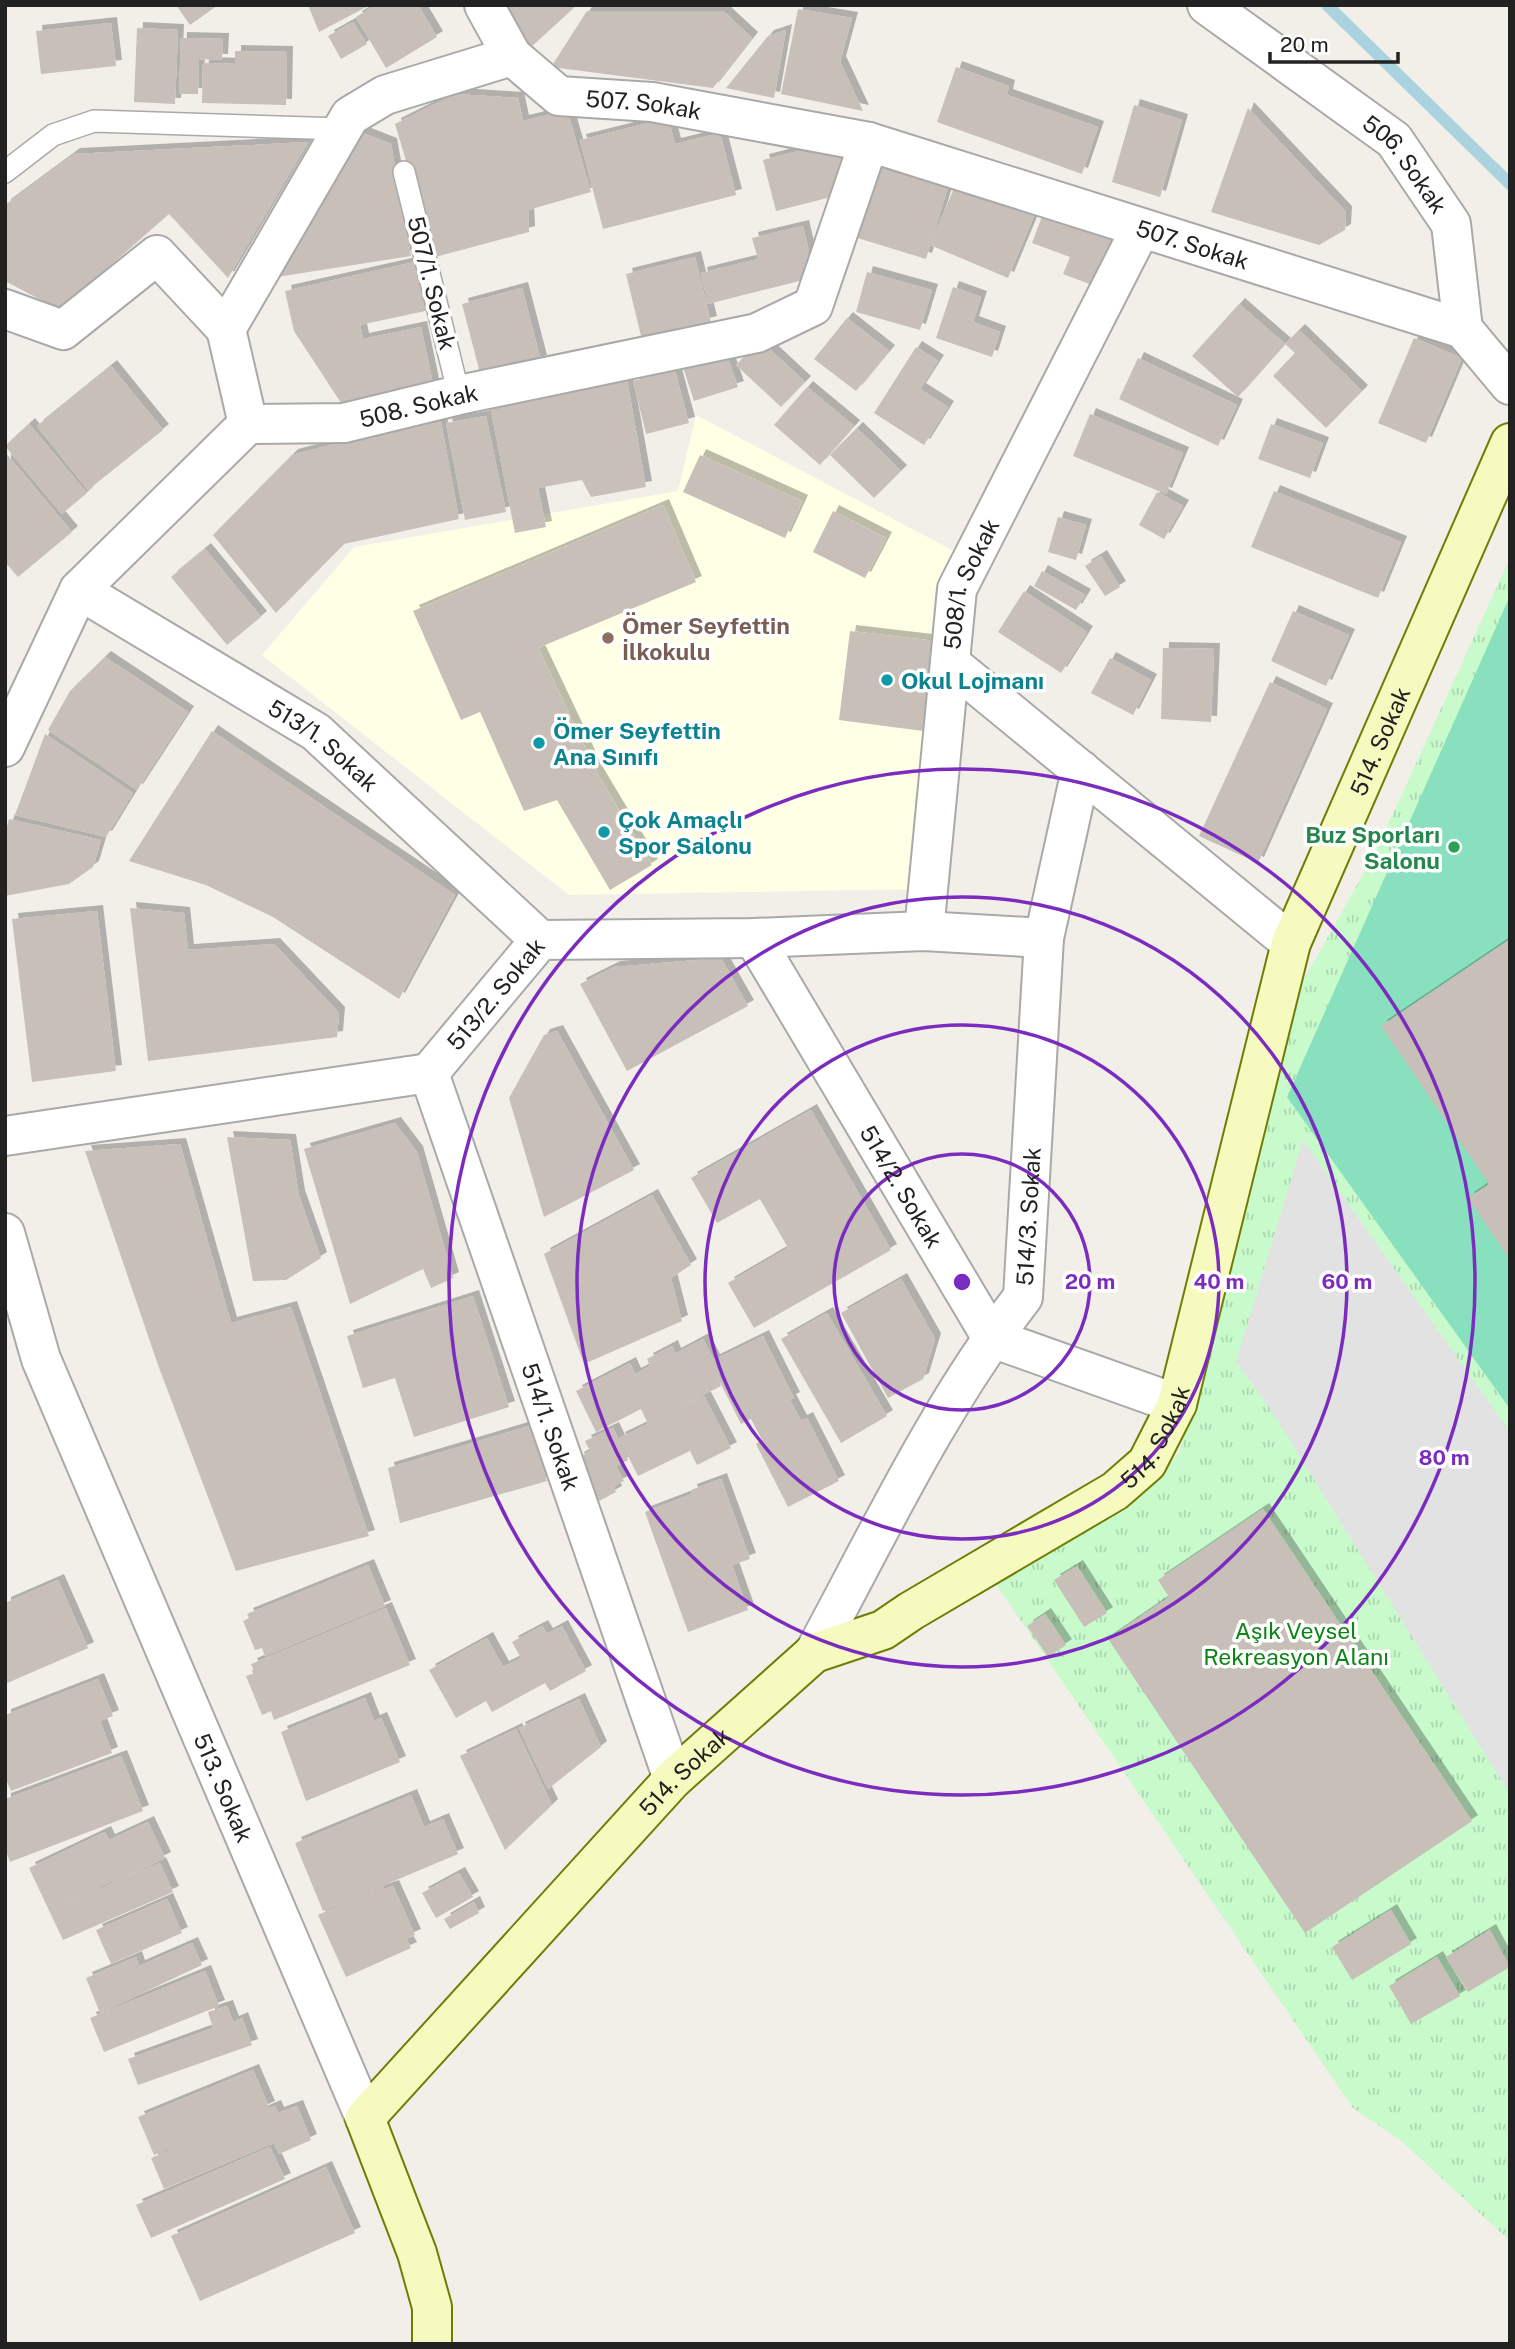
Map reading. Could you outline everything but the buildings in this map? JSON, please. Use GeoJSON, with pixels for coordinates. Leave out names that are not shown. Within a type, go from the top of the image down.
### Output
{"type":"FeatureCollection","features":[{"type":"Feature","properties":{"kind":"street"},"geometry":{"type":"LineString","coordinates":[[226,329],[350,116],[385,95],[512,56],[484,5]]}},
{"type":"Feature","properties":{"kind":"street","name":"506. Sokak"},"geometry":{"type":"LineString","coordinates":[[1207,5],[1394,140],[1451,224],[1463,329]]}},
{"type":"Feature","properties":{"kind":"street","name":"507. Sokak"},"geometry":{"type":"LineString","coordinates":[[512,56],[559,96],[652,102],[869,142],[1463,329]]}},
{"type":"Feature","properties":{"kind":"street","name":"508. Sokak"},"geometry":{"type":"LineString","coordinates":[[248,424],[344,423],[459,395],[757,333],[813,306],[869,142]]}},
{"type":"Feature","properties":{"kind":"street","name":"508/1. Sokak"},"geometry":{"type":"LineString","coordinates":[[1141,228],[957,589],[950,663],[1292,943]]}},
{"type":"Feature","properties":{"kind":"street"},"geometry":{"type":"LineString","coordinates":[[5,309],[63,330],[157,255],[226,329],[248,424],[79,590],[5,747]]}},
{"type":"Feature","properties":{"kind":"street"},"geometry":{"type":"LineString","coordinates":[[1463,329],[1510,385]]}},
{"type":"Feature","properties":{"kind":"street","name":"514. Sokak"},"geometry":{"type":"LineString","coordinates":[[365,2118],[673,1779],[814,1653],[883,1630],[1115,1491],[1147,1463],[1177,1404],[1292,943],[1510,443]]}},
{"type":"Feature","properties":{"kind":"street","name":"513/1. Sokak"},"geometry":{"type":"LineString","coordinates":[[79,590],[316,732],[540,940]]}},
{"type":"Feature","properties":{"kind":"street"},"geometry":{"type":"LineString","coordinates":[[924,932],[950,663]]}},
{"type":"Feature","properties":{"kind":"street","name":"514/3. Sokak"},"geometry":{"type":"LineString","coordinates":[[814,1653],[916,1466],[992,1338],[1023,1297],[1044,939],[1081,770]]}},
{"type":"Feature","properties":{"kind":"street","name":"513/2. Sokak"},"geometry":{"type":"LineString","coordinates":[[5,1136],[429,1073],[540,940],[754,938],[924,932],[1044,939]]}},
{"type":"Feature","properties":{"kind":"street","name":"514/2. Sokak"},"geometry":{"type":"LineString","coordinates":[[754,938],[992,1338]]}},
{"type":"Feature","properties":{"kind":"street","name":"514/1. Sokak"},"geometry":{"type":"LineString","coordinates":[[429,1073],[673,1779]]}},
{"type":"Feature","properties":{"kind":"street","name":"513. Sokak"},"geometry":{"type":"LineString","coordinates":[[5,1233],[41,1359],[365,2118],[417,2252],[432,2307],[432,2344]]}},
{"type":"Feature","properties":{"kind":"street"},"geometry":{"type":"LineString","coordinates":[[992,1338],[1177,1404]]}},
{"type":"Feature","properties":{"kind":"lane"},"geometry":{"type":"LineString","coordinates":[[5,172],[53,135],[93,121],[343,129]]}},
{"type":"Feature","properties":{"kind":"lane","name":"507/1. Sokak"},"geometry":{"type":"LineString","coordinates":[[404,172],[459,395]]}},
{"type":"Feature","properties":{"kind":"shaded area","name":"Ömer Seyfettin İlkokulu"},"geometry":{"type":"Polygon","coordinates":[[[696,415],[954,551],[941,620],[918,889],[569,895],[262,655],[354,547],[678,491],[696,415]]]}},
{"type":"Feature","properties":{"kind":"shaded area"},"geometry":{"type":"Polygon","coordinates":[[[1303,1140],[1510,1432],[1510,1794],[1269,1407],[1236,1362],[1303,1140]]]}},
{"type":"Feature","properties":{"kind":"green space","name":"Aşık Veysel Rekreasyon Alanı"},"geometry":{"type":"Polygon","coordinates":[[[1510,558],[1510,2241],[1400,2140],[1353,2108],[989,1574],[1130,1507],[1180,1451],[1263,1144],[1289,1006],[1375,853],[1510,558]]]}},
{"type":"Feature","properties":{"kind":"green space","name":"Buz Sporları Salonu"},"geometry":{"type":"Polygon","coordinates":[[[1510,596],[1510,1409],[1287,1097],[1510,596]]]}},
{"type":"Feature","properties":{"kind":"waterway"},"geometry":{"type":"LineString","coordinates":[[1327,5],[1510,184]]}},
{"type":"Feature","properties":{"kind":"place","name":"Ömer Seyfettin İlkokulu"},"geometry":{"type":"Point","coordinates":[608,638]}},
{"type":"Feature","properties":{"kind":"place","name":"Okul Lojmanı"},"geometry":{"type":"Point","coordinates":[887,680]}},
{"type":"Feature","properties":{"kind":"place","name":"Ömer Seyfettin Ana Sınıfı"},"geometry":{"type":"Point","coordinates":[539,743]}},
{"type":"Feature","properties":{"kind":"place","name":"Çok Amaçlı Spor Salonu"},"geometry":{"type":"Point","coordinates":[604,832]}},
{"type":"Feature","properties":{"kind":"place","name":"Buz Sporları Salonu"},"geometry":{"type":"Point","coordinates":[1454,847]}}]}
